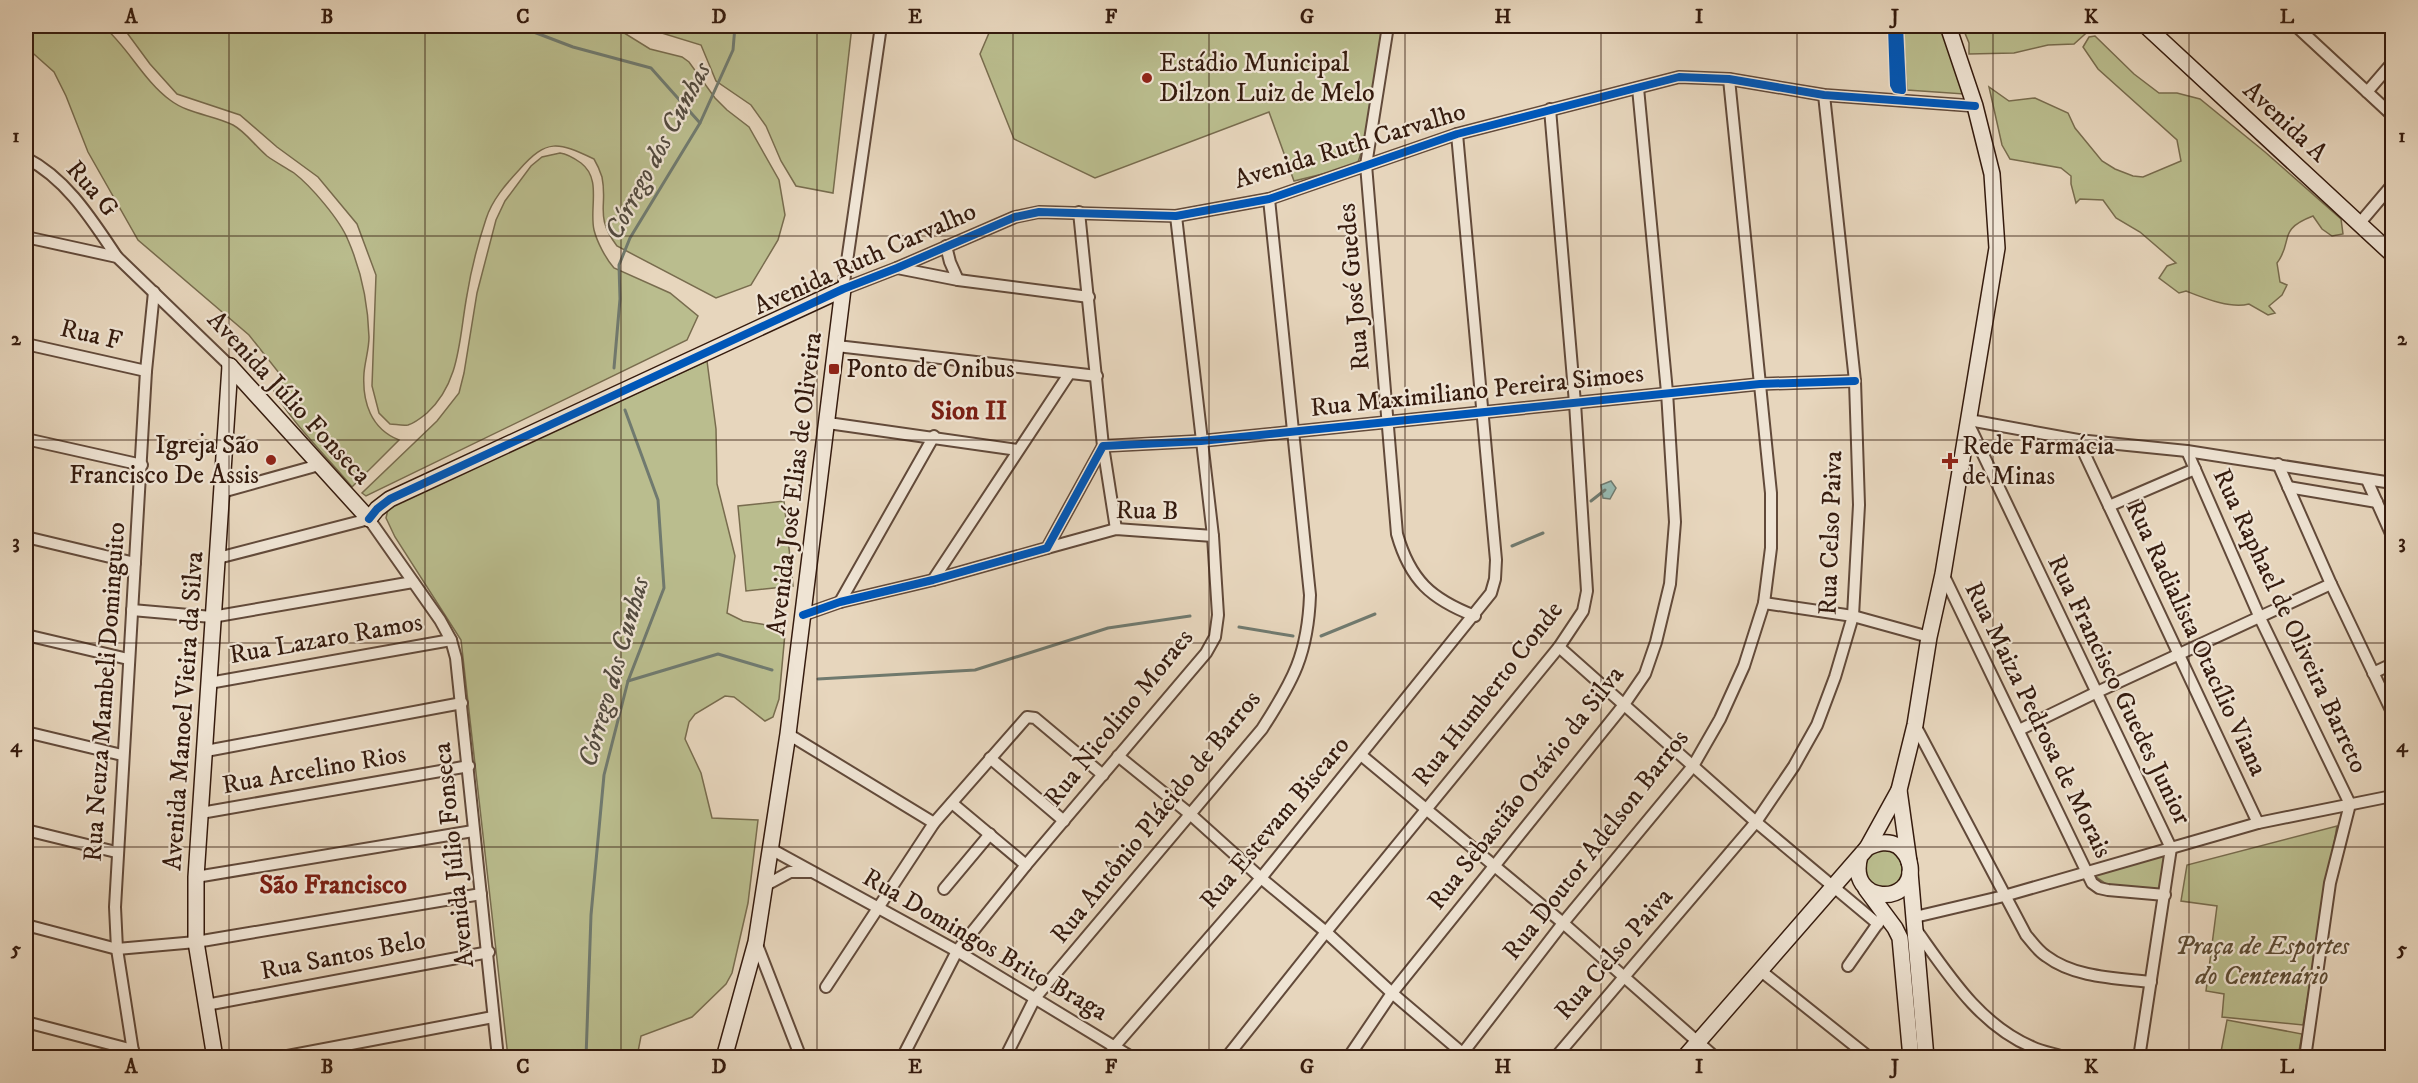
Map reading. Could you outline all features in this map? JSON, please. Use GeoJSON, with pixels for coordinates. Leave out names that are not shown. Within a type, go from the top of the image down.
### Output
{"type":"FeatureCollection","features":[{"type":"Feature","properties":{"kind":"street","name":"Avenida José Elias de Oliveira"},"geometry":{"type":"LineString","coordinates":[[724,1058],[756,942],[788,734],[843,289],[880,26]]}},
{"type":"Feature","properties":{"kind":"street","name":"Rua José Guedes"},"geometry":{"type":"LineString","coordinates":[[1388,26],[1366,165],[1396,534],[1404,559],[1416,578],[1434,597],[1475,616]]}},
{"type":"Feature","properties":{"kind":"street"},"geometry":{"type":"LineString","coordinates":[[1882,919],[1858,878],[1857,867],[1863,852],[1899,790],[1915,725],[1929,637],[1943,574],[1996,248],[1992,174],[1975,105],[1948,26]]}},
{"type":"Feature","properties":{"kind":"street","name":"Avenida A"},"geometry":{"type":"LineString","coordinates":[[2146,26],[2392,254]]}},
{"type":"Feature","properties":{"kind":"street"},"geometry":{"type":"LineString","coordinates":[[2296,26],[2392,115]]}},
{"type":"Feature","properties":{"kind":"street"},"geometry":{"type":"LineString","coordinates":[[2367,92],[2392,63]]}},
{"type":"Feature","properties":{"kind":"street","name":"Avenida Ruth Carvalho"},"geometry":{"type":"LineString","coordinates":[[369,519],[390,499],[843,289],[1015,217],[1040,212],[1176,216],[1269,199],[1457,134],[1679,77],[1729,79],[1824,95],[1975,105]]}},
{"type":"Feature","properties":{"kind":"street","name":"Rua Doutor Adelson Barros"},"geometry":{"type":"LineString","coordinates":[[1463,1056],[1563,923],[1693,766],[1720,719],[1744,666],[1764,603],[1771,548],[1771,494],[1729,79]]}},
{"type":"Feature","properties":{"kind":"street","name":"Rua Sebastião Otávio da Silva"},"geometry":{"type":"LineString","coordinates":[[1348,1058],[1392,993],[1623,706],[1645,674],[1656,642],[1670,584],[1675,522],[1667,392],[1638,88]]}},
{"type":"Feature","properties":{"kind":"street","name":"Rua Celso Paiva"},"geometry":{"type":"LineString","coordinates":[[1555,1058],[1756,822],[1794,766],[1817,724],[1835,677],[1853,616],[1859,504],[1855,381],[1824,95]]}},
{"type":"Feature","properties":{"kind":"street","name":"Rua Humberto Conde"},"geometry":{"type":"LineString","coordinates":[[1226,1058],[1559,647],[1583,611],[1587,591],[1575,403],[1550,109]]}},
{"type":"Feature","properties":{"kind":"street","name":"Rua Estevam Biscaro"},"geometry":{"type":"LineString","coordinates":[[1108,1058],[1114,1047],[1261,878],[1475,616],[1491,593],[1495,579],[1483,412],[1457,134]]}},
{"type":"Feature","properties":{"kind":"street","name":"Rua G"},"geometry":{"type":"LineString","coordinates":[[26,158],[59,182],[87,213],[117,257]]}},
{"type":"Feature","properties":{"kind":"street"},"geometry":{"type":"LineString","coordinates":[[2359,224],[2392,185]]}},
{"type":"Feature","properties":{"kind":"street","name":"Rua Antônio Plácido de Barros"},"geometry":{"type":"LineString","coordinates":[[1005,1058],[1035,998],[1262,729],[1286,693],[1300,662],[1309,628],[1310,596],[1269,199]]}},
{"type":"Feature","properties":{"kind":"street"},"geometry":{"type":"LineString","coordinates":[[1079,212],[1103,446],[1116,529]]}},
{"type":"Feature","properties":{"kind":"street","name":"Rua Nicolino Moraes"},"geometry":{"type":"LineString","coordinates":[[902,1058],[957,951],[1026,865],[1206,653],[1215,637],[1218,615],[1213,536],[1176,216]]}},
{"type":"Feature","properties":{"kind":"street"},"geometry":{"type":"LineString","coordinates":[[26,237],[117,257]]}},
{"type":"Feature","properties":{"kind":"street"},"geometry":{"type":"LineString","coordinates":[[946,246],[958,280]]}},
{"type":"Feature","properties":{"kind":"street","name":"Avenida Júlio Fonseca"},"geometry":{"type":"LineString","coordinates":[[117,257],[230,366],[369,519],[440,620],[451,640],[456,658],[462,703],[473,831],[489,952],[498,1058]]}},
{"type":"Feature","properties":{"kind":"street"},"geometry":{"type":"LineString","coordinates":[[897,268],[958,280],[1089,297]]}},
{"type":"Feature","properties":{"kind":"street","name":"Rua Neuza Mambeli Dominguito"},"geometry":{"type":"LineString","coordinates":[[133,1054],[117,949],[116,852],[142,465],[146,371],[154,292]]}},
{"type":"Feature","properties":{"kind":"street","name":"Rua F"},"geometry":{"type":"LineString","coordinates":[[26,344],[146,371]]}},
{"type":"Feature","properties":{"kind":"street"},"geometry":{"type":"LineString","coordinates":[[837,346],[1097,376]]}},
{"type":"Feature","properties":{"kind":"street","name":"Avenida Manoel Vieira da Silva"},"geometry":{"type":"LineString","coordinates":[[215,1058],[196,942],[196,877],[230,366]]}},
{"type":"Feature","properties":{"kind":"street"},"geometry":{"type":"LineString","coordinates":[[933,580],[1069,374]]}},
{"type":"Feature","properties":{"kind":"street","name":"Rua Maximiliano Pereira Simoes"},"geometry":{"type":"LineString","coordinates":[[1103,446],[1201,441],[1667,392],[1760,384],[1855,381]]}},
{"type":"Feature","properties":{"kind":"street"},"geometry":{"type":"LineString","coordinates":[[1968,422],[2078,440],[2187,451],[2278,464],[2392,483]]}},
{"type":"Feature","properties":{"kind":"street","name":"Rua Francisco Guedes Junior"},"geometry":{"type":"LineString","coordinates":[[1968,422],[2095,693],[2171,848],[2139,1058]]}},
{"type":"Feature","properties":{"kind":"street"},"geometry":{"type":"LineString","coordinates":[[828,423],[934,436],[1018,450]]}},
{"type":"Feature","properties":{"kind":"street"},"geometry":{"type":"LineString","coordinates":[[840,602],[934,436]]}},
{"type":"Feature","properties":{"kind":"street"},"geometry":{"type":"LineString","coordinates":[[26,439],[142,465]]}},
{"type":"Feature","properties":{"kind":"street","name":"Rua Radialista Otacílio Viana"},"geometry":{"type":"LineString","coordinates":[[2078,440],[2258,823]]}},
{"type":"Feature","properties":{"kind":"street"},"geometry":{"type":"LineString","coordinates":[[1047,548],[1103,446]]}},
{"type":"Feature","properties":{"kind":"street","name":"Rua Raphael de Oliveira Barreto"},"geometry":{"type":"LineString","coordinates":[[2187,451],[2260,618],[2350,804],[2330,883],[2305,1058]]}},
{"type":"Feature","properties":{"kind":"street"},"geometry":{"type":"LineString","coordinates":[[2278,464],[2331,584],[2392,712]]}},
{"type":"Feature","properties":{"kind":"street"},"geometry":{"type":"LineString","coordinates":[[222,492],[319,465]]}},
{"type":"Feature","properties":{"kind":"street"},"geometry":{"type":"LineString","coordinates":[[2109,506],[2194,469]]}},
{"type":"Feature","properties":{"kind":"street"},"geometry":{"type":"LineString","coordinates":[[2367,480],[2392,536]]}},
{"type":"Feature","properties":{"kind":"street"},"geometry":{"type":"LineString","coordinates":[[2288,487],[2377,502]]}},
{"type":"Feature","properties":{"kind":"street"},"geometry":{"type":"LineString","coordinates":[[218,558],[369,519]]}},
{"type":"Feature","properties":{"kind":"street","name":"Rua B"},"geometry":{"type":"LineString","coordinates":[[803,615],[840,602],[933,580],[1116,529],[1213,536]]}},
{"type":"Feature","properties":{"kind":"street"},"geometry":{"type":"LineString","coordinates":[[26,537],[135,563]]}},
{"type":"Feature","properties":{"kind":"street","name":"Rua Maiza Pedrosa de Morais"},"geometry":{"type":"LineString","coordinates":[[1943,574],[2092,883],[2099,888],[2165,895]]}},
{"type":"Feature","properties":{"kind":"street"},"geometry":{"type":"LineString","coordinates":[[132,610],[212,617],[413,582]]}},
{"type":"Feature","properties":{"kind":"street"},"geometry":{"type":"LineString","coordinates":[[2019,730],[2331,584]]}},
{"type":"Feature","properties":{"kind":"street"},"geometry":{"type":"LineString","coordinates":[[1764,603],[1853,616],[1929,637]]}},
{"type":"Feature","properties":{"kind":"street"},"geometry":{"type":"LineString","coordinates":[[26,635],[128,659]]}},
{"type":"Feature","properties":{"kind":"street","name":"Rua Lazaro Ramos"},"geometry":{"type":"LineString","coordinates":[[209,683],[451,640]]}},
{"type":"Feature","properties":{"kind":"street"},"geometry":{"type":"LineString","coordinates":[[1559,647],[1623,706],[1833,888],[1895,928],[1903,949],[1911,1058]]}},
{"type":"Feature","properties":{"kind":"street"},"geometry":{"type":"LineString","coordinates":[[2373,673],[2392,664]]}},
{"type":"Feature","properties":{"kind":"street"},"geometry":{"type":"LineString","coordinates":[[206,751],[462,703]]}},
{"type":"Feature","properties":{"kind":"street"},"geometry":{"type":"LineString","coordinates":[[826,987],[934,823],[1027,717],[1035,718],[1103,775]]}},
{"type":"Feature","properties":{"kind":"street"},"geometry":{"type":"LineString","coordinates":[[1915,725],[2004,896],[2026,935],[2045,956],[2069,969],[2101,977],[2151,982]]}},
{"type":"Feature","properties":{"kind":"street"},"geometry":{"type":"LineString","coordinates":[[26,732],[122,755]]}},
{"type":"Feature","properties":{"kind":"street"},"geometry":{"type":"LineString","coordinates":[[788,734],[934,823]]}},
{"type":"Feature","properties":{"kind":"street"},"geometry":{"type":"LineString","coordinates":[[1361,755],[1563,923],[1716,1058]]}},
{"type":"Feature","properties":{"kind":"street"},"geometry":{"type":"LineString","coordinates":[[1119,756],[1190,813],[1463,1056]]}},
{"type":"Feature","properties":{"kind":"street"},"geometry":{"type":"LineString","coordinates":[[990,758],[1064,821]]}},
{"type":"Feature","properties":{"kind":"street","name":"Rua Arcelino Rios"},"geometry":{"type":"LineString","coordinates":[[201,813],[469,766]]}},
{"type":"Feature","properties":{"kind":"street"},"geometry":{"type":"LineString","coordinates":[[1899,790],[1916,924],[1926,1058]]}},
{"type":"Feature","properties":{"kind":"street"},"geometry":{"type":"LineString","coordinates":[[1916,924],[2085,872],[2258,823],[2392,796]]}},
{"type":"Feature","properties":{"kind":"street"},"geometry":{"type":"LineString","coordinates":[[952,803],[1026,865]]}},
{"type":"Feature","properties":{"kind":"street"},"geometry":{"type":"LineString","coordinates":[[26,831],[116,852]]}},
{"type":"Feature","properties":{"kind":"street"},"geometry":{"type":"LineString","coordinates":[[196,877],[473,831]]}},
{"type":"Feature","properties":{"kind":"street"},"geometry":{"type":"LineString","coordinates":[[944,889],[990,834]]}},
{"type":"Feature","properties":{"kind":"street"},"geometry":{"type":"LineString","coordinates":[[1684,1058],[1863,852],[1876,843],[1886,842],[1896,845],[1905,852],[1910,867],[1906,883],[1898,892],[1886,896],[1874,894],[1864,887]]}},
{"type":"Feature","properties":{"kind":"street","name":"Rua Domingos Brito Braga"},"geometry":{"type":"LineString","coordinates":[[769,848],[957,951],[1133,1058]]}},
{"type":"Feature","properties":{"kind":"street"},"geometry":{"type":"LineString","coordinates":[[764,886],[790,872],[815,872]]}},
{"type":"Feature","properties":{"kind":"street"},"geometry":{"type":"LineString","coordinates":[[26,925],[117,949],[196,942],[482,894]]}},
{"type":"Feature","properties":{"kind":"street"},"geometry":{"type":"LineString","coordinates":[[1848,966],[1882,919]]}},
{"type":"Feature","properties":{"kind":"street"},"geometry":{"type":"LineString","coordinates":[[1916,924],[1953,981],[1983,1016],[2010,1036],[2033,1048],[2067,1058]]}},
{"type":"Feature","properties":{"kind":"street"},"geometry":{"type":"LineString","coordinates":[[756,942],[801,1058]]}},
{"type":"Feature","properties":{"kind":"street","name":"Rua Santos Belo"},"geometry":{"type":"LineString","coordinates":[[206,1005],[489,952]]}},
{"type":"Feature","properties":{"kind":"street"},"geometry":{"type":"LineString","coordinates":[[1761,970],[1870,1058]]}},
{"type":"Feature","properties":{"kind":"street"},"geometry":{"type":"LineString","coordinates":[[277,1058],[493,1017]]}},
{"type":"Feature","properties":{"kind":"street"},"geometry":{"type":"LineString","coordinates":[[26,1022],[133,1054]]}},
{"type":"Feature","properties":{"kind":"green space"},"geometry":{"type":"Polygon","coordinates":[[[26,26],[103,26],[160,92],[177,105],[238,128],[267,156],[301,179],[332,213],[353,251],[365,299],[369,337],[364,373],[367,404],[375,422],[381,429],[399,440],[352,487],[286,410],[271,385],[283,378],[249,335],[138,240],[88,152],[54,72],[26,47],[26,26]]]}},
{"type":"Feature","properties":{"kind":"green space"},"geometry":{"type":"Polygon","coordinates":[[[122,26],[613,26],[650,49],[682,57],[689,62],[715,98],[749,127],[779,180],[785,215],[778,240],[751,285],[716,298],[617,246],[606,226],[602,177],[594,159],[571,149],[554,146],[537,152],[514,175],[489,212],[471,276],[457,358],[446,387],[438,401],[418,420],[408,425],[390,424],[379,413],[372,386],[376,275],[357,224],[318,177],[277,147],[240,115],[177,94],[150,64],[122,26]]]}},
{"type":"Feature","properties":{"kind":"green space"},"geometry":{"type":"Polygon","coordinates":[[[639,26],[852,26],[833,193],[796,186],[781,161],[766,126],[751,105],[716,81],[701,45],[639,26]]]}},
{"type":"Feature","properties":{"kind":"green space","name":"Estádio Municipal Dilzon Luiz de Melo"},"geometry":{"type":"Polygon","coordinates":[[[992,26],[1384,26],[1367,136],[1358,162],[1347,168],[1294,181],[1269,112],[1095,178],[1014,139],[980,54],[992,26]]]}},
{"type":"Feature","properties":{"kind":"green space"},"geometry":{"type":"Polygon","coordinates":[[[1903,26],[1942,26],[1964,94],[1907,90],[1903,26]]]}},
{"type":"Feature","properties":{"kind":"green space"},"geometry":{"type":"Polygon","coordinates":[[[1962,26],[2094,26],[2074,44],[2048,45],[2014,53],[1969,54],[1969,43],[1962,26]]]}},
{"type":"Feature","properties":{"kind":"green space"},"geometry":{"type":"Polygon","coordinates":[[[2095,36],[2134,74],[2159,93],[2177,93],[2200,99],[2341,219],[2343,234],[2332,236],[2322,229],[2313,216],[2294,226],[2290,231],[2277,263],[2280,282],[2287,285],[2282,295],[2269,306],[2275,313],[2268,315],[2249,304],[2225,304],[2186,291],[2179,293],[2159,278],[2167,266],[2176,263],[2140,232],[2116,218],[2103,200],[2080,199],[2076,203],[2071,176],[2061,168],[2010,159],[2002,145],[1989,87],[2009,101],[2035,98],[2068,113],[2075,128],[2102,161],[2133,176],[2143,177],[2181,161],[2177,140],[2098,69],[2083,47],[2089,37],[2095,36]]]}},
{"type":"Feature","properties":{"kind":"green space"},"geometry":{"type":"Polygon","coordinates":[[[560,153],[571,156],[581,163],[591,177],[594,194],[594,230],[602,250],[614,268],[670,293],[698,316],[687,340],[366,496],[362,493],[437,421],[459,393],[477,293],[496,220],[505,201],[531,166],[542,157],[560,153]]]}},
{"type":"Feature","properties":{"kind":"green space"},"geometry":{"type":"Polygon","coordinates":[[[707,361],[716,429],[717,484],[735,556],[727,613],[743,621],[778,627],[785,633],[779,699],[773,717],[765,721],[734,697],[725,696],[695,714],[689,722],[685,739],[701,773],[712,818],[758,820],[748,903],[732,973],[726,984],[692,1017],[641,1036],[637,1057],[508,1057],[461,640],[395,537],[386,518],[388,509],[707,361]]]}},
{"type":"Feature","properties":{"kind":"green space"},"geometry":{"type":"Polygon","coordinates":[[[784,501],[793,586],[746,591],[738,506],[784,501]]]}},
{"type":"Feature","properties":{"kind":"green space","name":"Praça de Esportes do Centenário"},"geometry":{"type":"Polygon","coordinates":[[[2337,826],[2303,1025],[2222,1017],[2224,994],[2206,991],[2217,906],[2181,901],[2187,865],[2337,826]]]}},
{"type":"Feature","properties":{"kind":"green space"},"geometry":{"type":"Polygon","coordinates":[[[1886,848],[1895,850],[1909,876],[1888,891],[1869,884],[1863,866],[1870,854],[1886,848]]]}},
{"type":"Feature","properties":{"kind":"green space"},"geometry":{"type":"Polygon","coordinates":[[[2166,851],[2160,893],[2108,885],[2089,872],[2166,851]]]}},
{"type":"Feature","properties":{"kind":"green space"},"geometry":{"type":"Polygon","coordinates":[[[2227,1020],[2302,1034],[2298,1057],[2220,1057],[2227,1020]]]}},
{"type":"Feature","properties":{"kind":"water"},"geometry":{"type":"Polygon","coordinates":[[[1611,481],[1616,488],[1610,499],[1603,498],[1601,485],[1611,481]]]}},
{"type":"Feature","properties":{"kind":"waterway"},"geometry":{"type":"LineString","coordinates":[[518,26],[573,47],[651,68],[700,123]]}},
{"type":"Feature","properties":{"kind":"waterway","name":"Córrego dos Cunhas"},"geometry":{"type":"LineString","coordinates":[[614,368],[620,299],[619,265],[630,238],[700,123],[733,50],[735,26]]}},
{"type":"Feature","properties":{"kind":"waterway","name":"Córrego dos Cunhas"},"geometry":{"type":"LineString","coordinates":[[586,1058],[591,915],[604,775],[628,681],[664,588],[658,500],[625,410]]}},
{"type":"Feature","properties":{"kind":"waterway"},"geometry":{"type":"LineString","coordinates":[[1591,501],[1605,490]]}},
{"type":"Feature","properties":{"kind":"waterway"},"geometry":{"type":"LineString","coordinates":[[1512,546],[1543,533]]}},
{"type":"Feature","properties":{"kind":"waterway"},"geometry":{"type":"LineString","coordinates":[[1321,636],[1375,614]]}},
{"type":"Feature","properties":{"kind":"waterway"},"geometry":{"type":"LineString","coordinates":[[818,679],[975,670],[1108,628],[1190,616]]}},
{"type":"Feature","properties":{"kind":"waterway"},"geometry":{"type":"LineString","coordinates":[[1239,627],[1293,636]]}},
{"type":"Feature","properties":{"kind":"waterway"},"geometry":{"type":"LineString","coordinates":[[628,681],[718,654],[772,670]]}},
{"type":"Feature","properties":{"kind":"cycle path"},"geometry":{"type":"LineString","coordinates":[[1892,26],[1894,85],[1896,89],[1902,90],[1899,26]]}},
{"type":"Feature","properties":{"kind":"cycle path"},"geometry":{"type":"LineString","coordinates":[[369,519],[390,499],[843,289],[1015,217],[1039,212],[1176,216],[1269,199],[1457,134],[1679,77],[1729,79],[1824,95],[1975,106]]}},
{"type":"Feature","properties":{"kind":"cycle path"},"geometry":{"type":"LineString","coordinates":[[803,615],[840,602],[933,580],[1047,548],[1103,446],[1201,441],[1760,384],[1855,381]]}},
{"type":"Feature","properties":{"kind":"place","name":"Estádio Municipal Dilzon Luiz de Melo"},"geometry":{"type":"Point","coordinates":[1147,78]}},
{"type":"Feature","properties":{"kind":"place","name":"Ponto de Onibus"},"geometry":{"type":"Point","coordinates":[834,369]}},
{"type":"Feature","properties":{"kind":"place","name":"Igreja São Francisco De Assis"},"geometry":{"type":"Point","coordinates":[271,460]}},
{"type":"Feature","properties":{"kind":"place","name":"Rede Farmácia de Minas"},"geometry":{"type":"Point","coordinates":[1950,461]}},
{"type":"Feature","properties":{"kind":"district","name":"Sion II"},"geometry":{"type":"Point","coordinates":[969,411]}},
{"type":"Feature","properties":{"kind":"district","name":"São Francisco"},"geometry":{"type":"Point","coordinates":[333,885]}}]}
